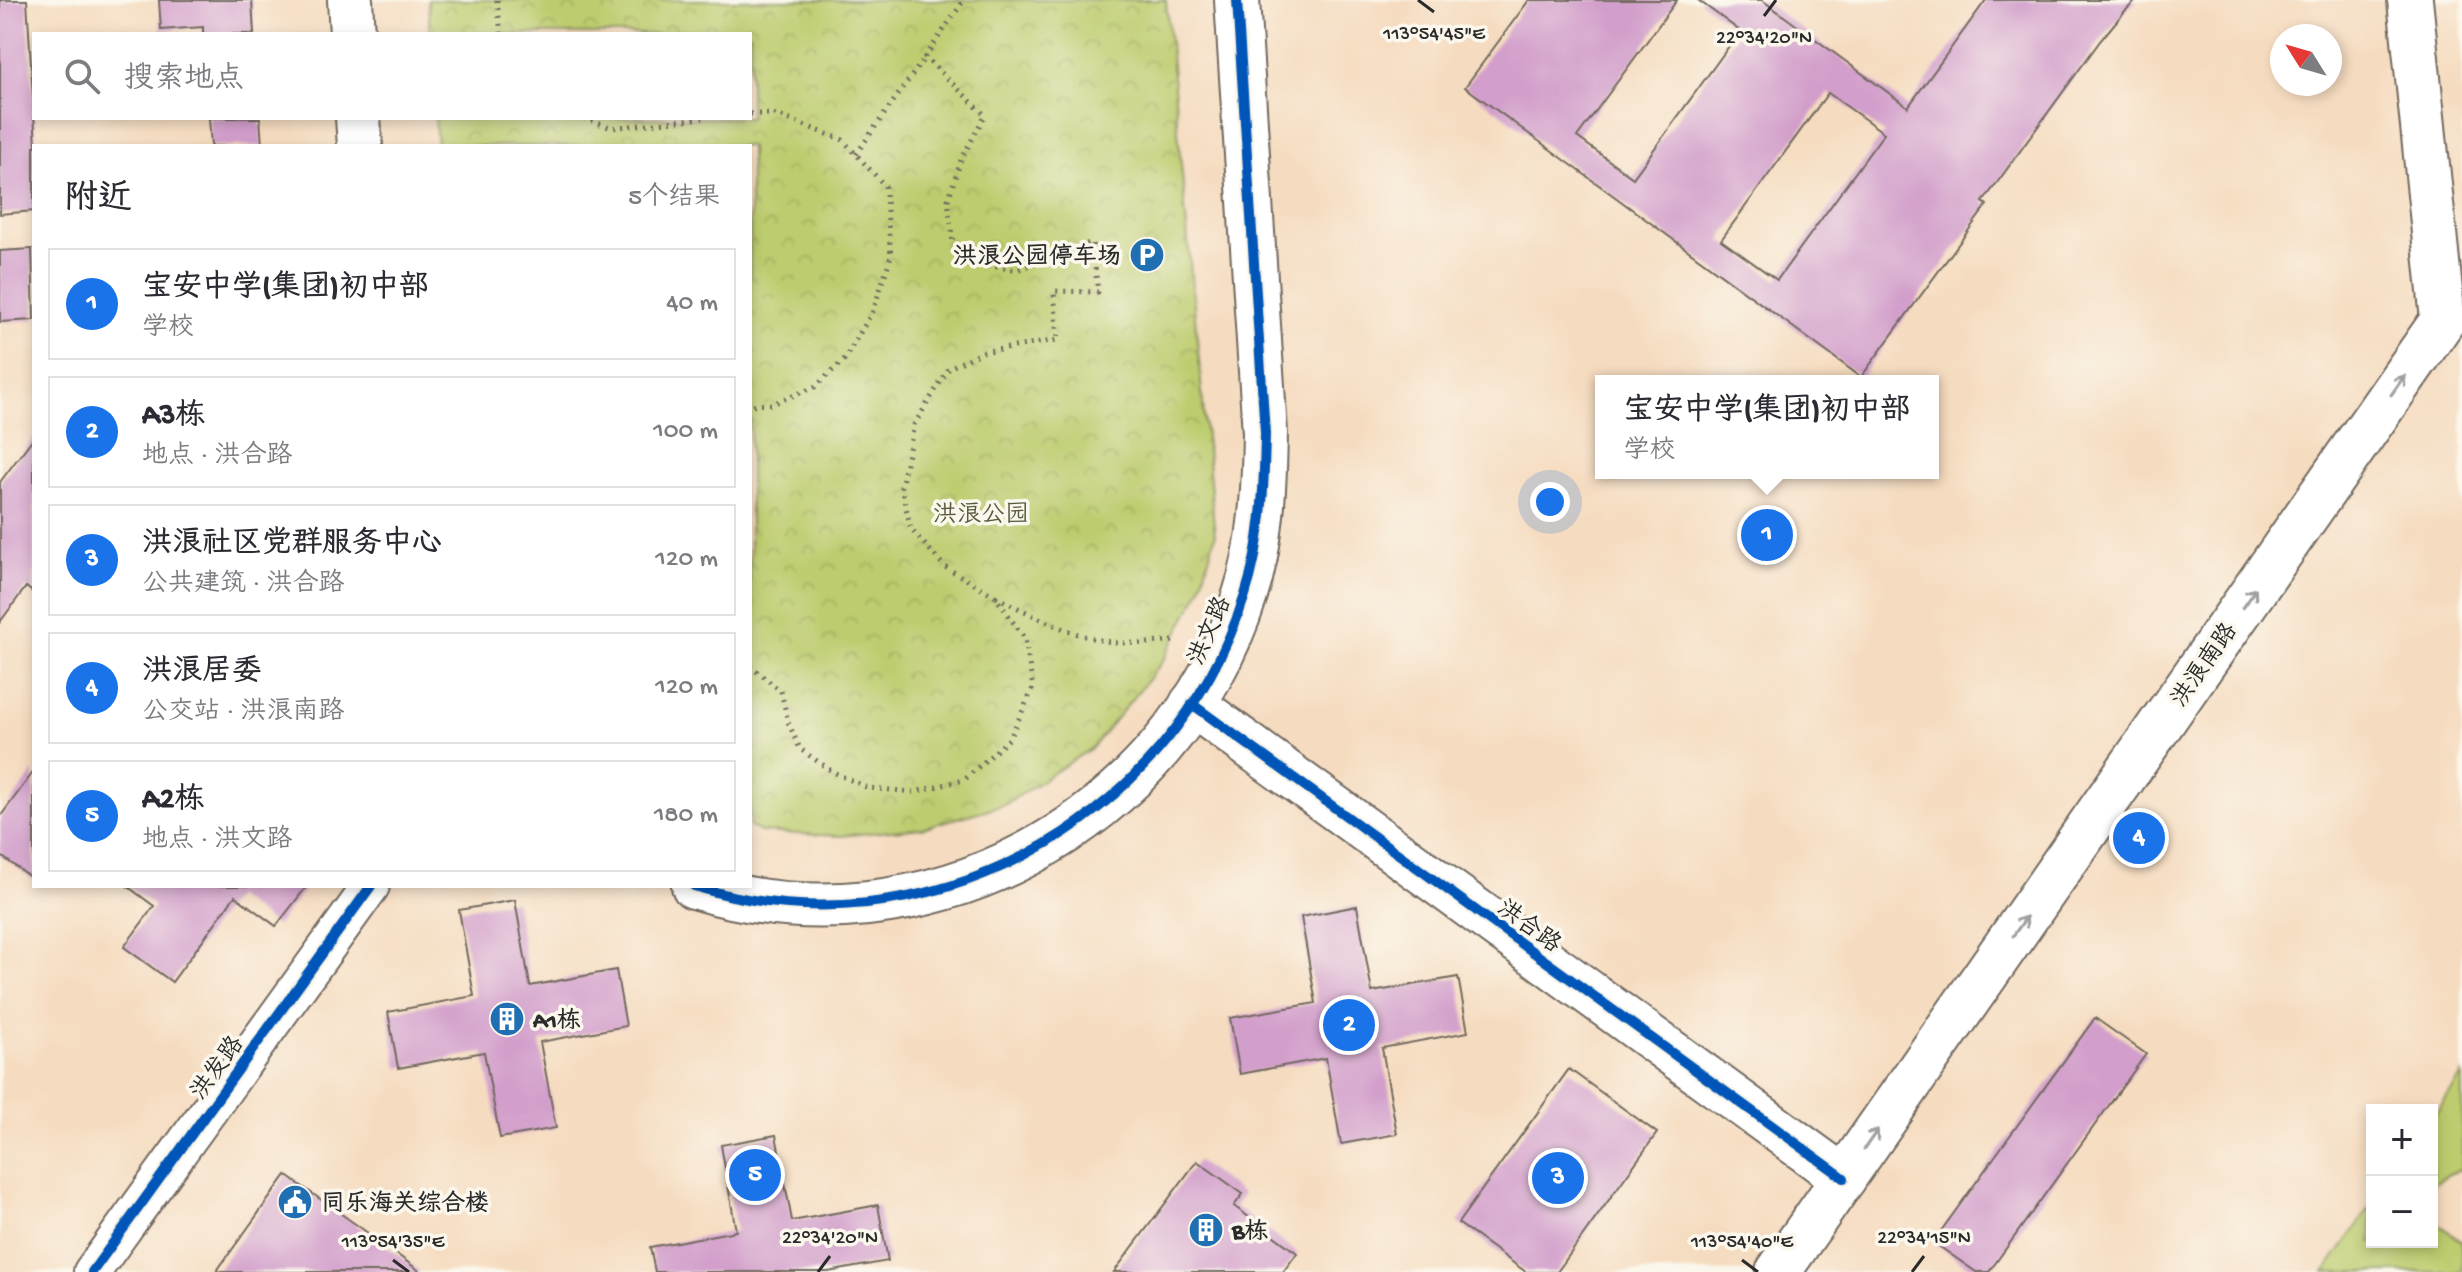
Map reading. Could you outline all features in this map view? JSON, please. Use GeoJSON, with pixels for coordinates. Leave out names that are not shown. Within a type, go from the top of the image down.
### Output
{"type":"FeatureCollection","features":[{"type":"Feature","properties":{"kind":"street"},"geometry":{"type":"LineString","coordinates":[[350,0],[352,32]]}},
{"type":"Feature","properties":{"kind":"street","name":"洪文路"},"geometry":{"type":"LineString","coordinates":[[700,888],[731,898],[811,906],[893,901],[972,880],[1046,846],[1112,798],[1169,739],[1214,670],[1246,595],[1263,515],[1265,433],[1237,0]]}},
{"type":"Feature","properties":{"kind":"street","name":"洪浪南路"},"geometry":{"type":"LineString","coordinates":[[1778,1272],[2443,320],[2410,0]]}},
{"type":"Feature","properties":{"kind":"street"},"geometry":{"type":"LineString","coordinates":[[358,120],[360,144]]}},
{"type":"Feature","properties":{"kind":"street","name":"洪合路"},"geometry":{"type":"LineString","coordinates":[[1192,704],[1844,1178]]}},
{"type":"Feature","properties":{"kind":"street","name":"洪发路"},"geometry":{"type":"LineString","coordinates":[[92,1272],[370,888]]}},
{"type":"Feature","properties":{"kind":"path"},"geometry":{"type":"LineString","coordinates":[[497,0],[501,32]]}},
{"type":"Feature","properties":{"kind":"path"},"geometry":{"type":"LineString","coordinates":[[856,154],[964,0]]}},
{"type":"Feature","properties":{"kind":"path"},"geometry":{"type":"LineString","coordinates":[[925,57],[985,115],[961,160],[948,200],[953,243],[976,264],[1017,270],[1092,242],[1098,292],[1054,291],[1058,340],[983,352],[949,368],[914,425],[901,487],[911,529],[945,567],[995,596],[1065,630],[1129,643],[1173,641]]}},
{"type":"Feature","properties":{"kind":"path"},"geometry":{"type":"LineString","coordinates":[[752,114],[774,114],[843,140],[885,186],[891,256],[873,311],[844,360],[815,387],[772,404],[752,405]]}},
{"type":"Feature","properties":{"kind":"path"},"geometry":{"type":"LineString","coordinates":[[589,120],[611,128],[685,120]]}},
{"type":"Feature","properties":{"kind":"path"},"geometry":{"type":"LineString","coordinates":[[752,668],[781,691],[788,722],[800,749],[833,772],[868,788],[914,792],[964,780],[1010,738],[1033,688],[1025,639],[995,596]]}},
{"type":"Feature","properties":{"kind":"green space","name":"洪浪公园"},"geometry":{"type":"Polygon","coordinates":[[[428,0],[1166,0],[1215,536],[1200,591],[1163,661],[1093,747],[1006,804],[922,828],[840,836],[761,832],[752,828],[752,144],[437,144],[435,120],[752,120],[752,32],[430,32],[428,0]]]}},
{"type":"Feature","properties":{"kind":"green space"},"geometry":{"type":"Polygon","coordinates":[[[2462,1075],[2462,1169],[2438,1181],[2438,1176],[2438,1110],[2462,1075]]]}},
{"type":"Feature","properties":{"kind":"green space"},"geometry":{"type":"Polygon","coordinates":[[[2366,1214],[2366,1248],[2438,1248],[2438,1224],[2462,1241],[2462,1272],[2325,1272],[2366,1214]]]}},
{"type":"Feature","properties":{"kind":"building"},"geometry":{"type":"Polygon","coordinates":[[[0,0],[27,0],[36,144],[32,144],[32,211],[0,214],[0,0]]]}},
{"type":"Feature","properties":{"kind":"building"},"geometry":{"type":"Polygon","coordinates":[[[159,0],[252,0],[254,32],[203,32],[203,27],[161,30],[159,0]]]}},
{"type":"Feature","properties":{"kind":"building"},"geometry":{"type":"Polygon","coordinates":[[[1529,0],[1677,0],[1577,137],[1633,178],[1740,31],[1698,0],[1762,0],[1908,107],[1986,0],[2137,0],[2100,41],[1983,202],[1987,205],[1862,375],[1858,375],[1465,87],[1529,0]],[[1828,93],[1721,240],[1777,280],[1884,133],[1828,93]]]}},
{"type":"Feature","properties":{"kind":"building"},"geometry":{"type":"Polygon","coordinates":[[[209,120],[260,120],[262,144],[211,144],[209,120]]]}},
{"type":"Feature","properties":{"kind":"building"},"geometry":{"type":"Polygon","coordinates":[[[32,249],[32,320],[0,322],[0,251],[32,249]]]}},
{"type":"Feature","properties":{"kind":"building"},"geometry":{"type":"Polygon","coordinates":[[[32,440],[32,592],[26,587],[0,622],[0,482],[32,440]]]}},
{"type":"Feature","properties":{"kind":"building"},"geometry":{"type":"Polygon","coordinates":[[[32,774],[32,879],[0,855],[0,817],[32,774]]]}},
{"type":"Feature","properties":{"kind":"building"},"geometry":{"type":"Polygon","coordinates":[[[130,888],[305,888],[276,926],[235,896],[172,982],[124,947],[154,906],[130,888]]]}},
{"type":"Feature","properties":{"kind":"building","name":"A1栋"},"geometry":{"type":"Polygon","coordinates":[[[515,900],[530,986],[616,970],[626,1026],[540,1042],[556,1128],[500,1138],[484,1052],[398,1068],[388,1012],[474,996],[459,910],[515,900]]]}},
{"type":"Feature","properties":{"kind":"building"},"geometry":{"type":"Polygon","coordinates":[[[1357,906],[1372,992],[1458,977],[1468,1032],[1382,1048],[1397,1134],[1341,1144],[1326,1058],[1240,1074],[1230,1018],[1316,1003],[1301,917],[1357,906]]]}},
{"type":"Feature","properties":{"kind":"building"},"geometry":{"type":"Polygon","coordinates":[[[2095,1018],[2146,1054],[1989,1272],[1976,1272],[1933,1242],[2095,1018]]]}},
{"type":"Feature","properties":{"kind":"building"},"geometry":{"type":"Polygon","coordinates":[[[1569,1069],[1657,1133],[1557,1272],[1526,1272],[1458,1223],[1569,1069]]]}},
{"type":"Feature","properties":{"kind":"building"},"geometry":{"type":"Polygon","coordinates":[[[776,1135],[792,1221],[878,1205],[888,1261],[828,1272],[655,1272],[650,1247],[736,1231],[721,1145],[776,1135]]]}},
{"type":"Feature","properties":{"kind":"building","name":"B栋"},"geometry":{"type":"Polygon","coordinates":[[[1197,1161],[1243,1194],[1234,1206],[1297,1253],[1283,1272],[1114,1272],[1197,1161]]]}},
{"type":"Feature","properties":{"kind":"building","name":"同乐海关综合楼"},"geometry":{"type":"Polygon","coordinates":[[[286,1175],[361,1228],[421,1272],[216,1272],[286,1175]]]}},
{"type":"Feature","properties":{"kind":"cycle path"},"geometry":{"type":"LineString","coordinates":[[704,888],[781,904],[867,903],[950,886],[1028,853],[1099,807],[1160,747],[1210,676],[1251,575],[1259,535],[1264,474],[1265,433],[1237,0]]}},
{"type":"Feature","properties":{"kind":"cycle path"},"geometry":{"type":"LineString","coordinates":[[1192,704],[1844,1178]]}},
{"type":"Feature","properties":{"kind":"cycle path"},"geometry":{"type":"LineString","coordinates":[[92,1272],[370,888]]}},
{"type":"Feature","properties":{"kind":"place","name":"洪浪公园停车场"},"geometry":{"type":"Point","coordinates":[1147,255]}},
{"type":"Feature","properties":{"kind":"place","name":"宝安中学(集团)初中部"},"geometry":{"type":"Point","coordinates":[1767,535]}},
{"type":"Feature","properties":{"kind":"place","name":"洪浪居委"},"geometry":{"type":"Point","coordinates":[2139,838]}},
{"type":"Feature","properties":{"kind":"place","name":"A1栋"},"geometry":{"type":"Point","coordinates":[507,1019]}},
{"type":"Feature","properties":{"kind":"place","name":"A3栋"},"geometry":{"type":"Point","coordinates":[1349,1025]}},
{"type":"Feature","properties":{"kind":"place","name":"A2栋"},"geometry":{"type":"Point","coordinates":[755,1175]}},
{"type":"Feature","properties":{"kind":"place","name":"洪浪社区党群服务中心"},"geometry":{"type":"Point","coordinates":[1558,1178]}},
{"type":"Feature","properties":{"kind":"place","name":"同乐海关综合楼"},"geometry":{"type":"Point","coordinates":[295,1202]}},
{"type":"Feature","properties":{"kind":"place","name":"B栋"},"geometry":{"type":"Point","coordinates":[1206,1230]}}]}
